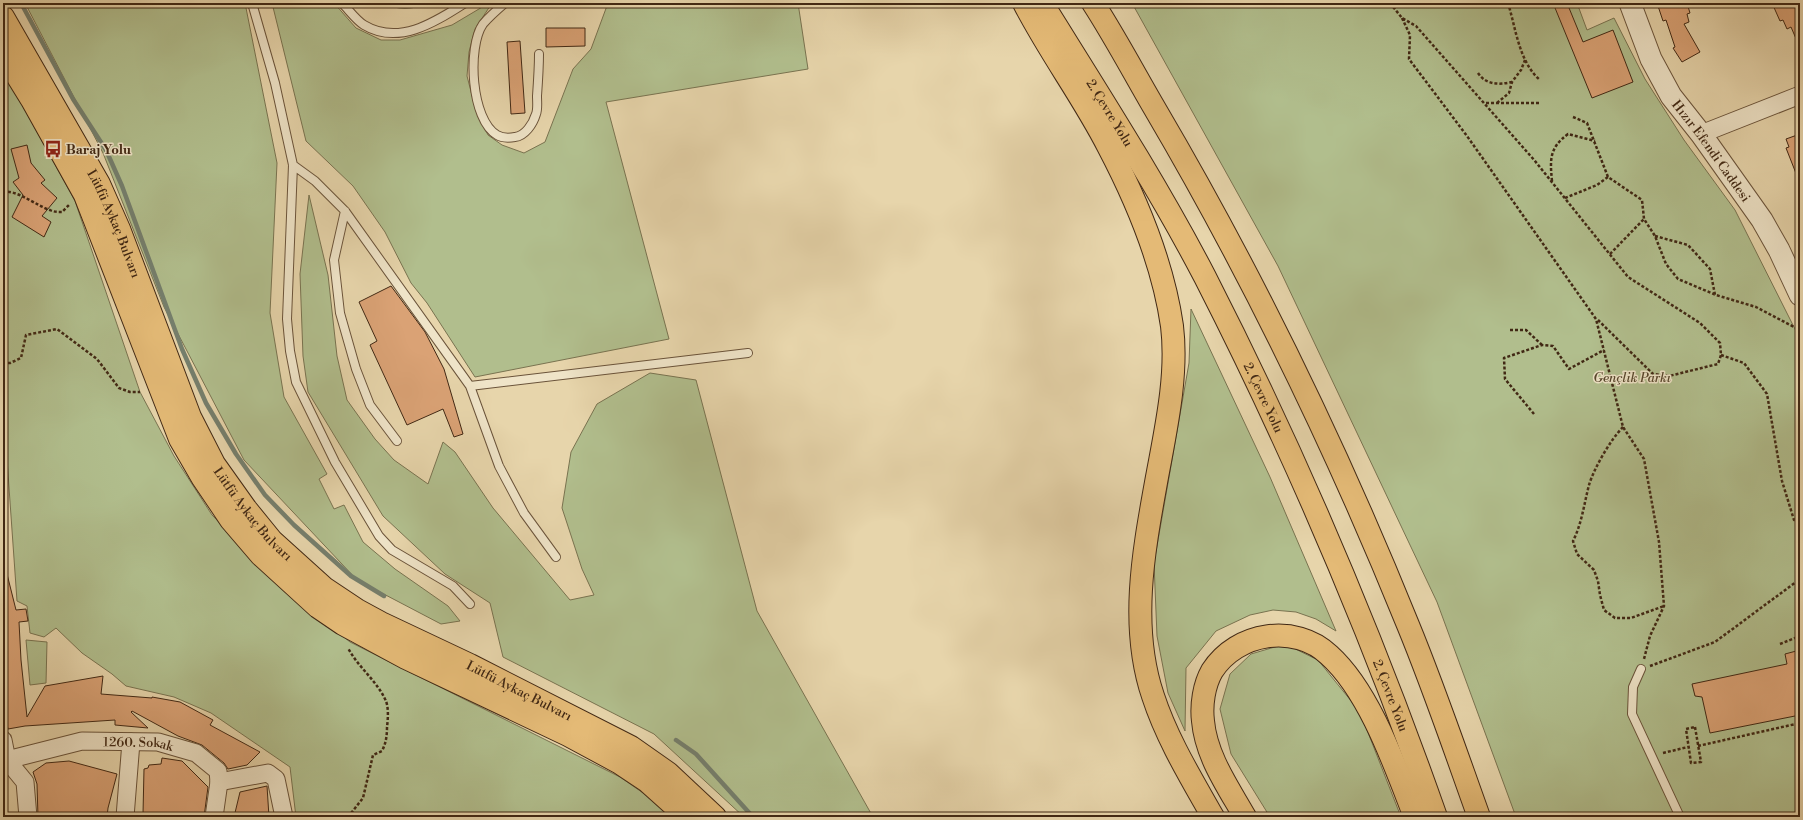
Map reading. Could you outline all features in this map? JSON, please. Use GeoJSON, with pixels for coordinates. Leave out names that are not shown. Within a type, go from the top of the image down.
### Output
{"type":"FeatureCollection","features":[{"type":"Feature","properties":{"kind":"main road"},"geometry":{"type":"LineString","coordinates":[[1024,3],[1108,145],[1150,239],[1165,290],[1172,327],[1174,361],[1166,433],[1142,563],[1140,620],[1143,656],[1152,695],[1164,725],[1182,762],[1213,817]]}},
{"type":"Feature","properties":{"kind":"main road","name":"2. Çevre Yolu"},"geometry":{"type":"LineString","coordinates":[[1042,3],[1095,88],[1204,276],[1262,395],[1310,498],[1343,576],[1389,690],[1436,817]]}},
{"type":"Feature","properties":{"kind":"main road"},"geometry":{"type":"LineString","coordinates":[[1096,6],[1228,238],[1313,408],[1352,493],[1409,628],[1479,817]]}},
{"type":"Feature","properties":{"kind":"main road","name":"Lütfü Aykaç Bulvarı"},"geometry":{"type":"LineString","coordinates":[[3,17],[99,184],[119,229],[190,417],[214,464],[246,509],[272,541],[324,588],[357,610],[478,669],[631,748],[668,773],[715,817]]}},
{"type":"Feature","properties":{"kind":"main road","name":"Lütfü Aykaç Bulvarı"},"geometry":{"type":"LineString","coordinates":[[3,53],[32,100],[85,195],[180,439],[202,477],[231,520],[261,555],[318,607],[343,624],[370,640],[568,735],[620,763],[647,781],[687,817]]}},
{"type":"Feature","properties":{"kind":"main road"},"geometry":{"type":"LineString","coordinates":[[1245,817],[1209,750],[1203,721],[1204,694],[1212,671],[1235,648],[1260,637],[1277,635],[1294,637],[1312,643],[1328,654],[1342,668],[1360,694],[1379,732],[1397,770],[1415,817]]}},
{"type":"Feature","properties":{"kind":"main road"},"geometry":{"type":"LineString","coordinates":[[466,687],[478,669]]}},
{"type":"Feature","properties":{"kind":"main road"},"geometry":{"type":"LineString","coordinates":[[1472,797],[1482,817]]}},
{"type":"Feature","properties":{"kind":"street","name":"Hızır Efendi Caddesi"},"geometry":{"type":"LineString","coordinates":[[1630,3],[1651,59],[1671,96],[1701,134],[1762,220],[1779,250],[1800,295]]}},
{"type":"Feature","properties":{"kind":"street"},"geometry":{"type":"LineString","coordinates":[[1701,134],[1800,95]]}},
{"type":"Feature","properties":{"kind":"street"},"geometry":{"type":"LineString","coordinates":[[3,740],[5,760],[25,782],[28,817]]}},
{"type":"Feature","properties":{"kind":"street","name":"1260. Sokak"},"geometry":{"type":"LineString","coordinates":[[5,760],[82,741],[158,742],[196,753],[218,771],[219,782]]}},
{"type":"Feature","properties":{"kind":"street"},"geometry":{"type":"LineString","coordinates":[[125,817],[131,742]]}},
{"type":"Feature","properties":{"kind":"street"},"geometry":{"type":"LineString","coordinates":[[214,817],[219,782],[268,773],[276,779],[284,817]]}},
{"type":"Feature","properties":{"kind":"lane"},"geometry":{"type":"LineString","coordinates":[[252,3],[275,83],[293,166],[288,319],[290,351],[296,382],[335,462],[379,536],[392,550],[453,586],[470,604]]}},
{"type":"Feature","properties":{"kind":"lane"},"geometry":{"type":"LineString","coordinates":[[342,3],[364,25],[385,33],[406,34],[445,16],[465,3]]}},
{"type":"Feature","properties":{"kind":"lane"},"geometry":{"type":"LineString","coordinates":[[505,3],[483,25],[476,38],[474,52],[476,94],[480,111],[486,123],[497,135],[507,138],[520,137],[529,128],[537,114],[539,54]]}},
{"type":"Feature","properties":{"kind":"lane"},"geometry":{"type":"LineString","coordinates":[[293,166],[315,181],[345,211],[470,386],[499,466],[524,513],[556,557]]}},
{"type":"Feature","properties":{"kind":"lane"},"geometry":{"type":"LineString","coordinates":[[345,211],[334,260],[340,313],[356,369],[370,405],[397,441]]}},
{"type":"Feature","properties":{"kind":"lane"},"geometry":{"type":"LineString","coordinates":[[470,386],[748,353]]}},
{"type":"Feature","properties":{"kind":"lane"},"geometry":{"type":"LineString","coordinates":[[1641,669],[1633,687],[1632,714],[1680,817]]}},
{"type":"Feature","properties":{"kind":"path"},"geometry":{"type":"LineString","coordinates":[[1390,3],[1402,18],[1410,35],[1410,59],[1467,136],[1596,319],[1653,374],[1669,376],[1718,364],[1721,355],[1720,343],[1700,323],[1628,277],[1552,182],[1486,104],[1416,26],[1402,18]]}},
{"type":"Feature","properties":{"kind":"path"},"geometry":{"type":"LineString","coordinates":[[1508,3],[1525,60],[1533,74],[1540,80]]}},
{"type":"Feature","properties":{"kind":"path"},"geometry":{"type":"LineString","coordinates":[[1496,104],[1509,93],[1512,82],[1521,70],[1525,60]]}},
{"type":"Feature","properties":{"kind":"path"},"geometry":{"type":"LineString","coordinates":[[1478,73],[1482,79],[1492,83],[1503,84],[1512,82]]}},
{"type":"Feature","properties":{"kind":"path"},"geometry":{"type":"LineString","coordinates":[[1486,104],[1540,103]]}},
{"type":"Feature","properties":{"kind":"path"},"geometry":{"type":"LineString","coordinates":[[1573,117],[1587,123],[1608,177],[1642,200],[1644,218],[1655,236],[1666,264],[1678,279],[1716,295],[1756,307],[1794,327],[1800,326]]}},
{"type":"Feature","properties":{"kind":"path"},"geometry":{"type":"LineString","coordinates":[[1552,182],[1550,159],[1558,142],[1568,134],[1595,141]]}},
{"type":"Feature","properties":{"kind":"path"},"geometry":{"type":"LineString","coordinates":[[1565,198],[1597,185],[1608,177]]}},
{"type":"Feature","properties":{"kind":"path"},"geometry":{"type":"LineString","coordinates":[[3,192],[6,191],[20,195],[52,211],[62,212],[85,195]]}},
{"type":"Feature","properties":{"kind":"path"},"geometry":{"type":"LineString","coordinates":[[1610,254],[1644,218]]}},
{"type":"Feature","properties":{"kind":"path"},"geometry":{"type":"LineString","coordinates":[[1655,236],[1688,244],[1710,269],[1716,295]]}},
{"type":"Feature","properties":{"kind":"path"},"geometry":{"type":"LineString","coordinates":[[1596,319],[1624,427],[1644,459],[1659,542],[1664,606],[1650,636],[1641,669]]}},
{"type":"Feature","properties":{"kind":"path"},"geometry":{"type":"LineString","coordinates":[[3,363],[10,363],[21,358],[26,335],[57,329],[97,359],[119,388],[140,392]]}},
{"type":"Feature","properties":{"kind":"path"},"geometry":{"type":"LineString","coordinates":[[1510,330],[1526,330],[1542,345]]}},
{"type":"Feature","properties":{"kind":"path"},"geometry":{"type":"LineString","coordinates":[[1534,414],[1505,379],[1504,358],[1542,345],[1553,346],[1569,370],[1604,350]]}},
{"type":"Feature","properties":{"kind":"path"},"geometry":{"type":"LineString","coordinates":[[1721,355],[1744,363],[1767,394],[1782,480],[1794,520],[1800,523]]}},
{"type":"Feature","properties":{"kind":"path"},"geometry":{"type":"LineString","coordinates":[[1624,427],[1614,436],[1590,483],[1580,525],[1573,541],[1577,554],[1594,570],[1598,581],[1604,610],[1615,618],[1631,618],[1664,606]]}},
{"type":"Feature","properties":{"kind":"path"},"geometry":{"type":"LineString","coordinates":[[1641,669],[1715,642],[1800,579]]}},
{"type":"Feature","properties":{"kind":"path"},"geometry":{"type":"LineString","coordinates":[[343,624],[341,635],[355,661],[375,683],[386,700],[388,722],[386,743],[382,751],[373,754],[363,798],[348,817]]}},
{"type":"Feature","properties":{"kind":"path"},"geometry":{"type":"LineString","coordinates":[[1780,644],[1800,636]]}},
{"type":"Feature","properties":{"kind":"path"},"geometry":{"type":"LineString","coordinates":[[1698,746],[1800,723]]}},
{"type":"Feature","properties":{"kind":"path"},"geometry":{"type":"LineString","coordinates":[[1695,728],[1701,762],[1691,763],[1688,747],[1686,729],[1695,728]]}},
{"type":"Feature","properties":{"kind":"path"},"geometry":{"type":"LineString","coordinates":[[1651,756],[1688,747]]}},
{"type":"Feature","properties":{"kind":"green space"},"geometry":{"type":"Polygon","coordinates":[[[25,3],[245,3],[277,163],[270,313],[284,397],[327,474],[319,479],[334,509],[344,505],[363,542],[395,569],[448,606],[460,621],[441,624],[357,580],[244,460],[164,307],[103,153],[25,3]]]}},
{"type":"Feature","properties":{"kind":"green space"},"geometry":{"type":"Polygon","coordinates":[[[272,3],[334,3],[356,28],[381,40],[400,40],[452,25],[489,3],[492,3],[475,29],[469,52],[467,76],[476,111],[488,135],[502,145],[524,153],[545,142],[573,69],[591,49],[608,3],[798,3],[808,69],[606,102],[669,339],[475,377],[427,303],[411,283],[385,232],[353,186],[306,141],[272,3]]]}},
{"type":"Feature","properties":{"kind":"green space"},"geometry":{"type":"Polygon","coordinates":[[[382,3],[428,3],[417,7],[399,8],[382,3]]]}},
{"type":"Feature","properties":{"kind":"green space","name":"Gençlik Parkı"},"geometry":{"type":"Polygon","coordinates":[[[1132,3],[1577,3],[1587,30],[1614,18],[1645,79],[1684,140],[1735,210],[1800,339],[1800,817],[1516,817],[1437,602],[1278,266],[1132,3]]]}},
{"type":"Feature","properties":{"kind":"green space"},"geometry":{"type":"Polygon","coordinates":[[[3,70],[75,201],[140,392],[174,456],[212,515],[282,587],[350,642],[620,777],[646,795],[670,817],[296,817],[290,767],[211,713],[174,697],[126,686],[112,674],[82,653],[56,628],[44,637],[30,633],[27,606],[17,601],[3,402],[3,70]]]}},
{"type":"Feature","properties":{"kind":"green space"},"geometry":{"type":"Polygon","coordinates":[[[309,195],[328,275],[337,356],[347,400],[375,439],[394,460],[428,484],[443,442],[455,452],[493,508],[570,600],[594,595],[582,569],[562,508],[571,452],[597,404],[650,373],[696,380],[757,611],[873,817],[744,817],[654,734],[503,657],[490,603],[445,574],[383,516],[308,392],[303,356],[300,274],[309,195]]]}},
{"type":"Feature","properties":{"kind":"green space"},"geometry":{"type":"Polygon","coordinates":[[[1191,309],[1270,477],[1336,631],[1316,619],[1296,612],[1273,610],[1250,615],[1216,631],[1186,668],[1185,731],[1168,693],[1157,636],[1154,563],[1189,363],[1191,309]]]}},
{"type":"Feature","properties":{"kind":"green space"},"geometry":{"type":"Polygon","coordinates":[[[26,640],[47,642],[46,683],[30,685],[26,640]]]}},
{"type":"Feature","properties":{"kind":"green space"},"geometry":{"type":"Polygon","coordinates":[[[1285,644],[1318,660],[1360,712],[1401,817],[1270,817],[1231,754],[1220,709],[1230,674],[1251,654],[1285,644]]]}},
{"type":"Feature","properties":{"kind":"building"},"geometry":{"type":"Polygon","coordinates":[[[1553,3],[1567,3],[1583,42],[1613,30],[1633,82],[1592,98],[1553,3]]]}},
{"type":"Feature","properties":{"kind":"building"},"geometry":{"type":"Polygon","coordinates":[[[1657,3],[1687,3],[1690,13],[1687,14],[1689,22],[1684,24],[1700,52],[1682,62],[1673,48],[1675,47],[1666,20],[1663,21],[1657,3]]]}},
{"type":"Feature","properties":{"kind":"building"},"geometry":{"type":"Polygon","coordinates":[[[1772,3],[1800,3],[1800,48],[1791,27],[1787,29],[1783,20],[1780,21],[1772,3]]]}},
{"type":"Feature","properties":{"kind":"building"},"geometry":{"type":"Polygon","coordinates":[[[546,28],[585,28],[585,46],[546,47],[546,28]]]}},
{"type":"Feature","properties":{"kind":"building"},"geometry":{"type":"Polygon","coordinates":[[[520,41],[525,113],[511,114],[507,42],[520,41]]]}},
{"type":"Feature","properties":{"kind":"building"},"geometry":{"type":"Polygon","coordinates":[[[1800,134],[1799,181],[1786,148],[1789,147],[1786,139],[1800,134]]]}},
{"type":"Feature","properties":{"kind":"building"},"geometry":{"type":"Polygon","coordinates":[[[27,145],[31,163],[45,180],[41,183],[57,198],[42,216],[51,222],[44,237],[12,217],[23,195],[13,182],[19,178],[11,149],[27,145]]]}},
{"type":"Feature","properties":{"kind":"building"},"geometry":{"type":"Polygon","coordinates":[[[391,286],[425,332],[444,369],[463,434],[454,437],[443,409],[407,425],[370,345],[377,341],[359,302],[391,286]]]}},
{"type":"Feature","properties":{"kind":"building"},"geometry":{"type":"Polygon","coordinates":[[[3,574],[7,574],[16,610],[26,609],[28,621],[19,622],[27,717],[45,686],[103,676],[101,694],[152,697],[180,702],[213,720],[210,725],[260,752],[247,765],[228,769],[224,763],[202,745],[178,736],[132,711],[131,712],[148,728],[115,725],[115,720],[25,726],[8,729],[3,704],[3,574]]]}},
{"type":"Feature","properties":{"kind":"building"},"geometry":{"type":"Polygon","coordinates":[[[1800,650],[1800,715],[1710,733],[1702,697],[1695,696],[1692,684],[1787,664],[1785,654],[1800,650]]]}},
{"type":"Feature","properties":{"kind":"building"},"geometry":{"type":"Polygon","coordinates":[[[162,758],[182,761],[208,787],[204,817],[143,814],[144,769],[148,768],[149,765],[161,764],[162,758]]]}},
{"type":"Feature","properties":{"kind":"building"},"geometry":{"type":"Polygon","coordinates":[[[69,761],[117,774],[107,817],[38,817],[37,784],[33,772],[46,763],[69,761]]]}},
{"type":"Feature","properties":{"kind":"building"},"geometry":{"type":"Polygon","coordinates":[[[267,786],[269,817],[234,817],[240,792],[267,786]]]}},
{"type":"Feature","properties":{"kind":"waterway"},"geometry":{"type":"LineString","coordinates":[[21,3],[73,99],[106,150],[122,186],[182,349],[206,403],[236,454],[265,495],[294,525],[351,576],[384,596]]}},
{"type":"Feature","properties":{"kind":"waterway"},"geometry":{"type":"LineString","coordinates":[[676,740],[696,754],[753,817]]}},
{"type":"Feature","properties":{"kind":"place","name":"Baraj Yolu"},"geometry":{"type":"Point","coordinates":[53,149]}}]}
